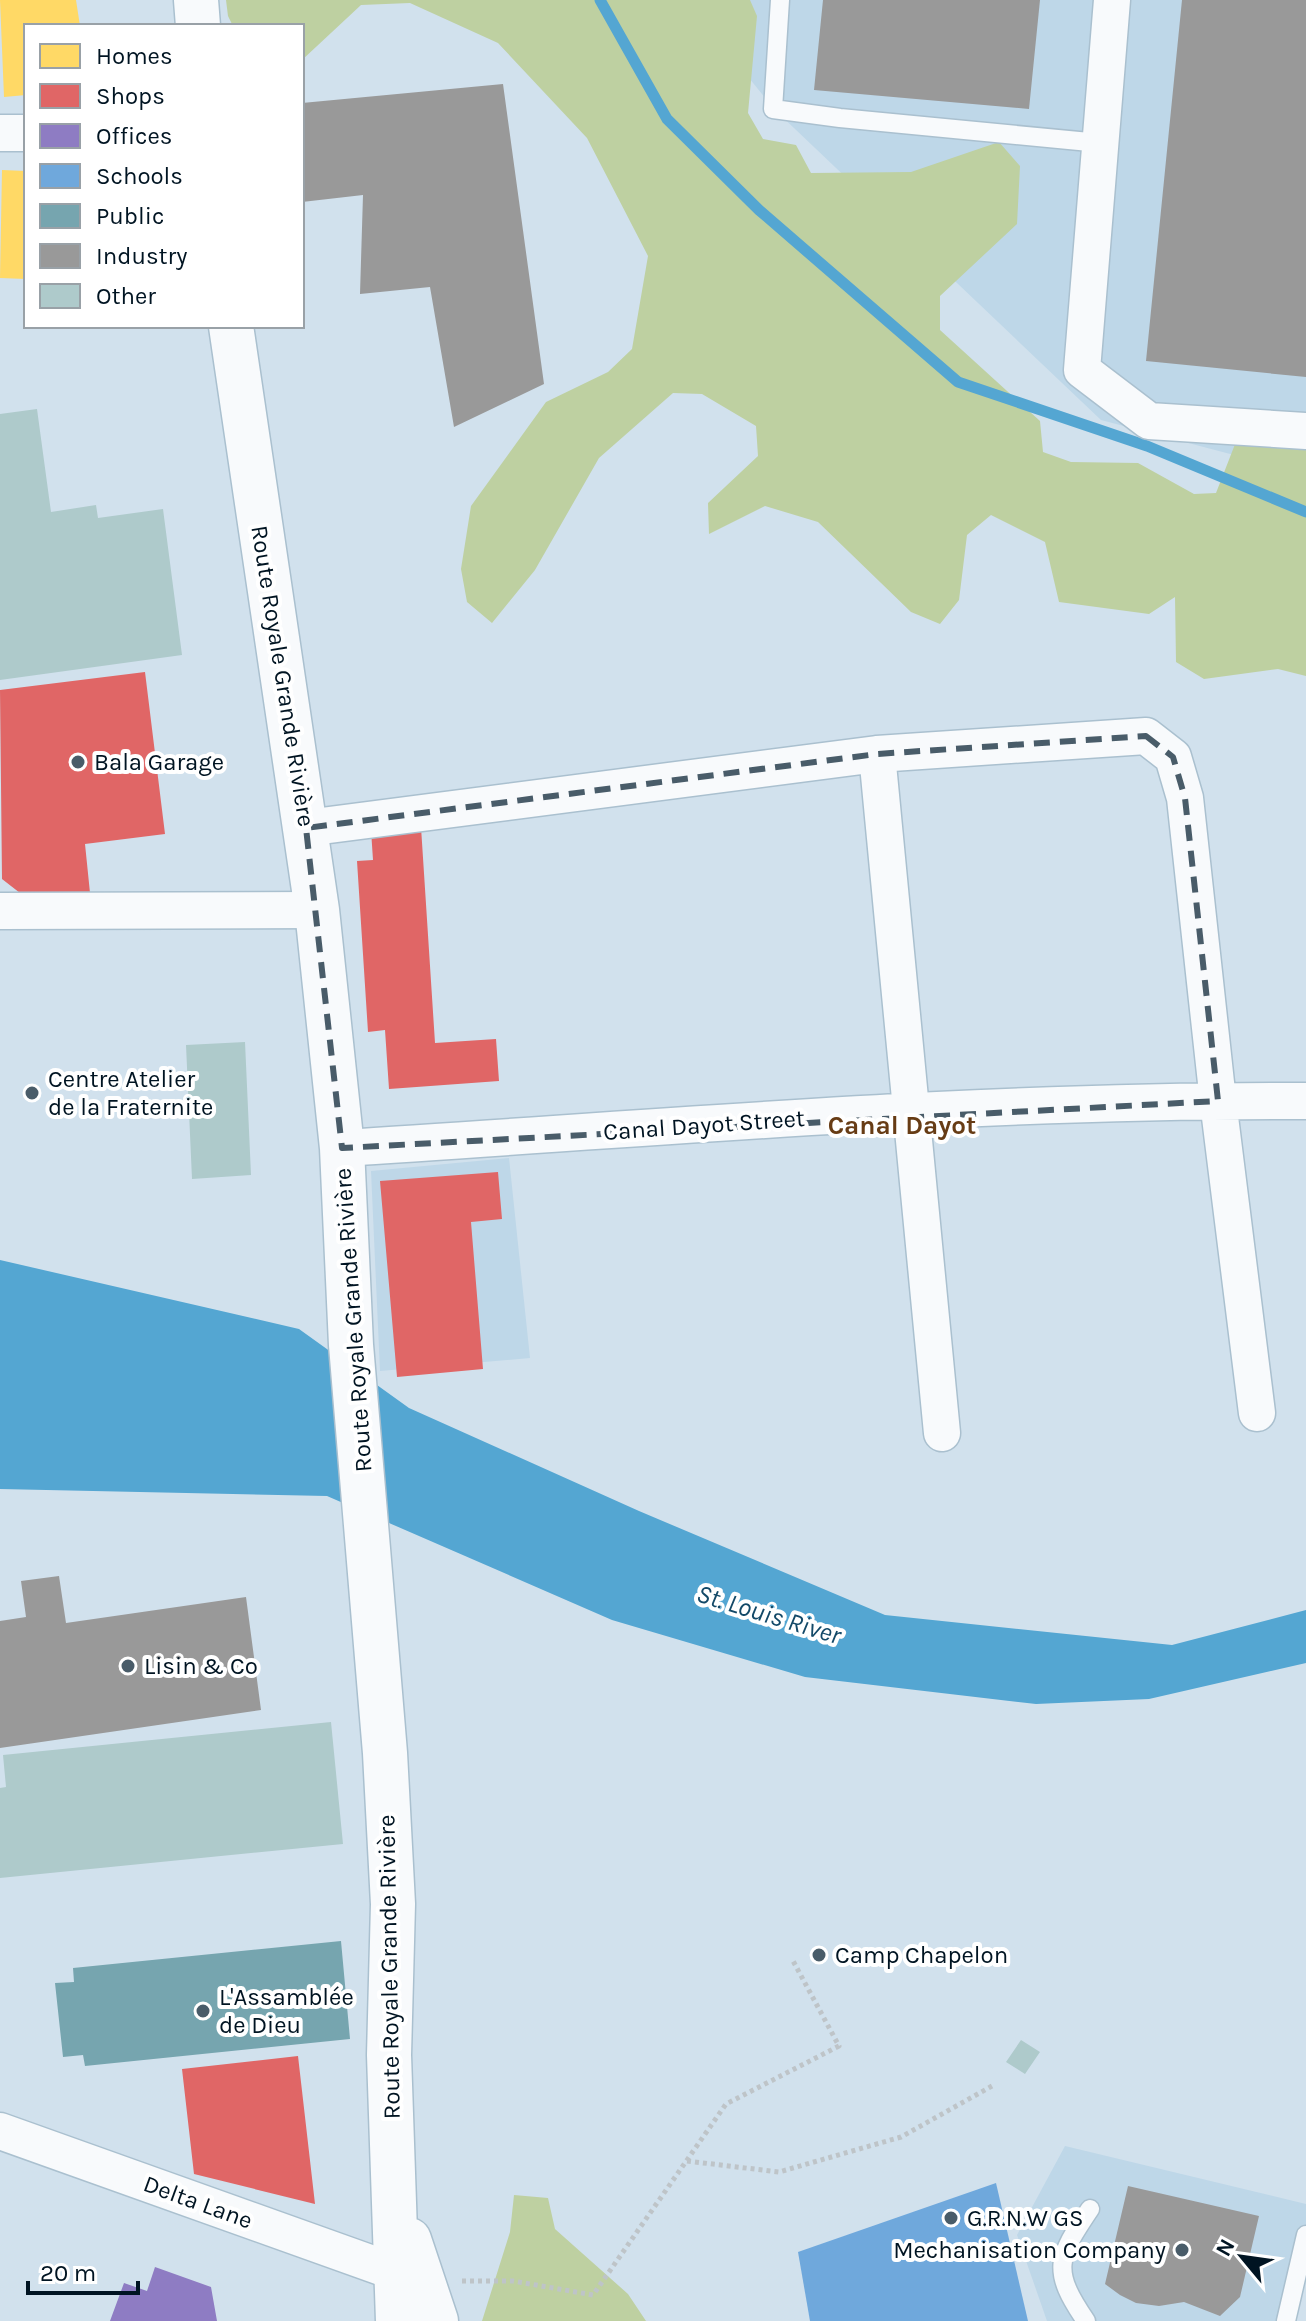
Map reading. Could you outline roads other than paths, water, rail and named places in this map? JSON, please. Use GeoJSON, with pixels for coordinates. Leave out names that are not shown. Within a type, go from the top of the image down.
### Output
{"type":"FeatureCollection","features":[{"type":"Feature","properties":{"kind":"main road"},"geometry":{"type":"LineString","coordinates":[[196,0],[198,24]]}},
{"type":"Feature","properties":{"kind":"main road","name":"Route Royale Grande Rivière"},"geometry":{"type":"LineString","coordinates":[[231,328],[306,828],[342,1148],[351,1345],[385,1753],[393,1904],[389,2055],[394,2200],[411,2244],[408,2277]]}},
{"type":"Feature","properties":{"kind":"main road"},"geometry":{"type":"LineString","coordinates":[[398,2321],[408,2277]]}},
{"type":"Feature","properties":{"kind":"main road"},"geometry":{"type":"LineString","coordinates":[[408,2277],[436,2321]]}},
{"type":"Feature","properties":{"kind":"street"},"geometry":{"type":"LineString","coordinates":[[1112,0],[1082,370],[1149,421],[1306,431]]}},
{"type":"Feature","properties":{"kind":"street"},"geometry":{"type":"LineString","coordinates":[[0,133],[24,133]]}},
{"type":"Feature","properties":{"kind":"street"},"geometry":{"type":"LineString","coordinates":[[306,828],[877,754],[1146,736],[1173,757],[1185,798],[1218,1101],[1257,1413]]}},
{"type":"Feature","properties":{"kind":"street"},"geometry":{"type":"LineString","coordinates":[[877,754],[942,1433]]}},
{"type":"Feature","properties":{"kind":"street"},"geometry":{"type":"LineString","coordinates":[[1,908],[317,910]]}},
{"type":"Feature","properties":{"kind":"street","name":"Canal Dayot Street"},"geometry":{"type":"LineString","coordinates":[[342,1148],[912,1112],[1218,1101],[1306,1101]]}},
{"type":"Feature","properties":{"kind":"street","name":"Delta Lane"},"geometry":{"type":"LineString","coordinates":[[0,2131],[408,2277]]}},
{"type":"Feature","properties":{"kind":"lane"},"geometry":{"type":"LineString","coordinates":[[780,0],[773,109],[1100,143]]}},
{"type":"Feature","properties":{"kind":"lane"},"geometry":{"type":"LineString","coordinates":[[1086,2321],[1063,2279],[1061,2265],[1067,2243],[1090,2209]]}},
{"type":"Feature","properties":{"kind":"lane"},"geometry":{"type":"LineString","coordinates":[[1286,2321],[1306,2235]]}},
{"type":"Feature","properties":{"kind":"water","name":"St. Louis River"},"geometry":{"type":"Polygon","coordinates":[[[0,1260],[299,1329],[409,1408],[639,1511],[885,1615],[1172,1645],[1306,1610],[1306,1663],[1149,1699],[1036,1704],[805,1677],[612,1620],[327,1496],[0,1489],[0,1260]]]}},
{"type":"Feature","properties":{"kind":"waterway"},"geometry":{"type":"LineString","coordinates":[[600,0],[667,119],[759,210],[958,382],[1147,446],[1306,512]]}},
{"type":"Feature","properties":{"kind":"place","name":"Bala Garage"},"geometry":{"type":"Point","coordinates":[78,762]}},
{"type":"Feature","properties":{"kind":"place","name":"Centre Atelier de la Fraternite"},"geometry":{"type":"Point","coordinates":[32,1093]}},
{"type":"Feature","properties":{"kind":"place","name":"Lisin & Co"},"geometry":{"type":"Point","coordinates":[128,1666]}},
{"type":"Feature","properties":{"kind":"place","name":"Camp Chapelon"},"geometry":{"type":"Point","coordinates":[819,1955]}},
{"type":"Feature","properties":{"kind":"place","name":"L'Assamblée de Dieu"},"geometry":{"type":"Point","coordinates":[203,2011]}},
{"type":"Feature","properties":{"kind":"place","name":"G.R.N.W GS"},"geometry":{"type":"Point","coordinates":[951,2218]}},
{"type":"Feature","properties":{"kind":"place","name":"Mechanisation Company"},"geometry":{"type":"Point","coordinates":[1182,2250]}},
{"type":"Feature","properties":{"kind":"district","name":"Canal Dayot"},"geometry":{"type":"Point","coordinates":[902,1125]}}]}
